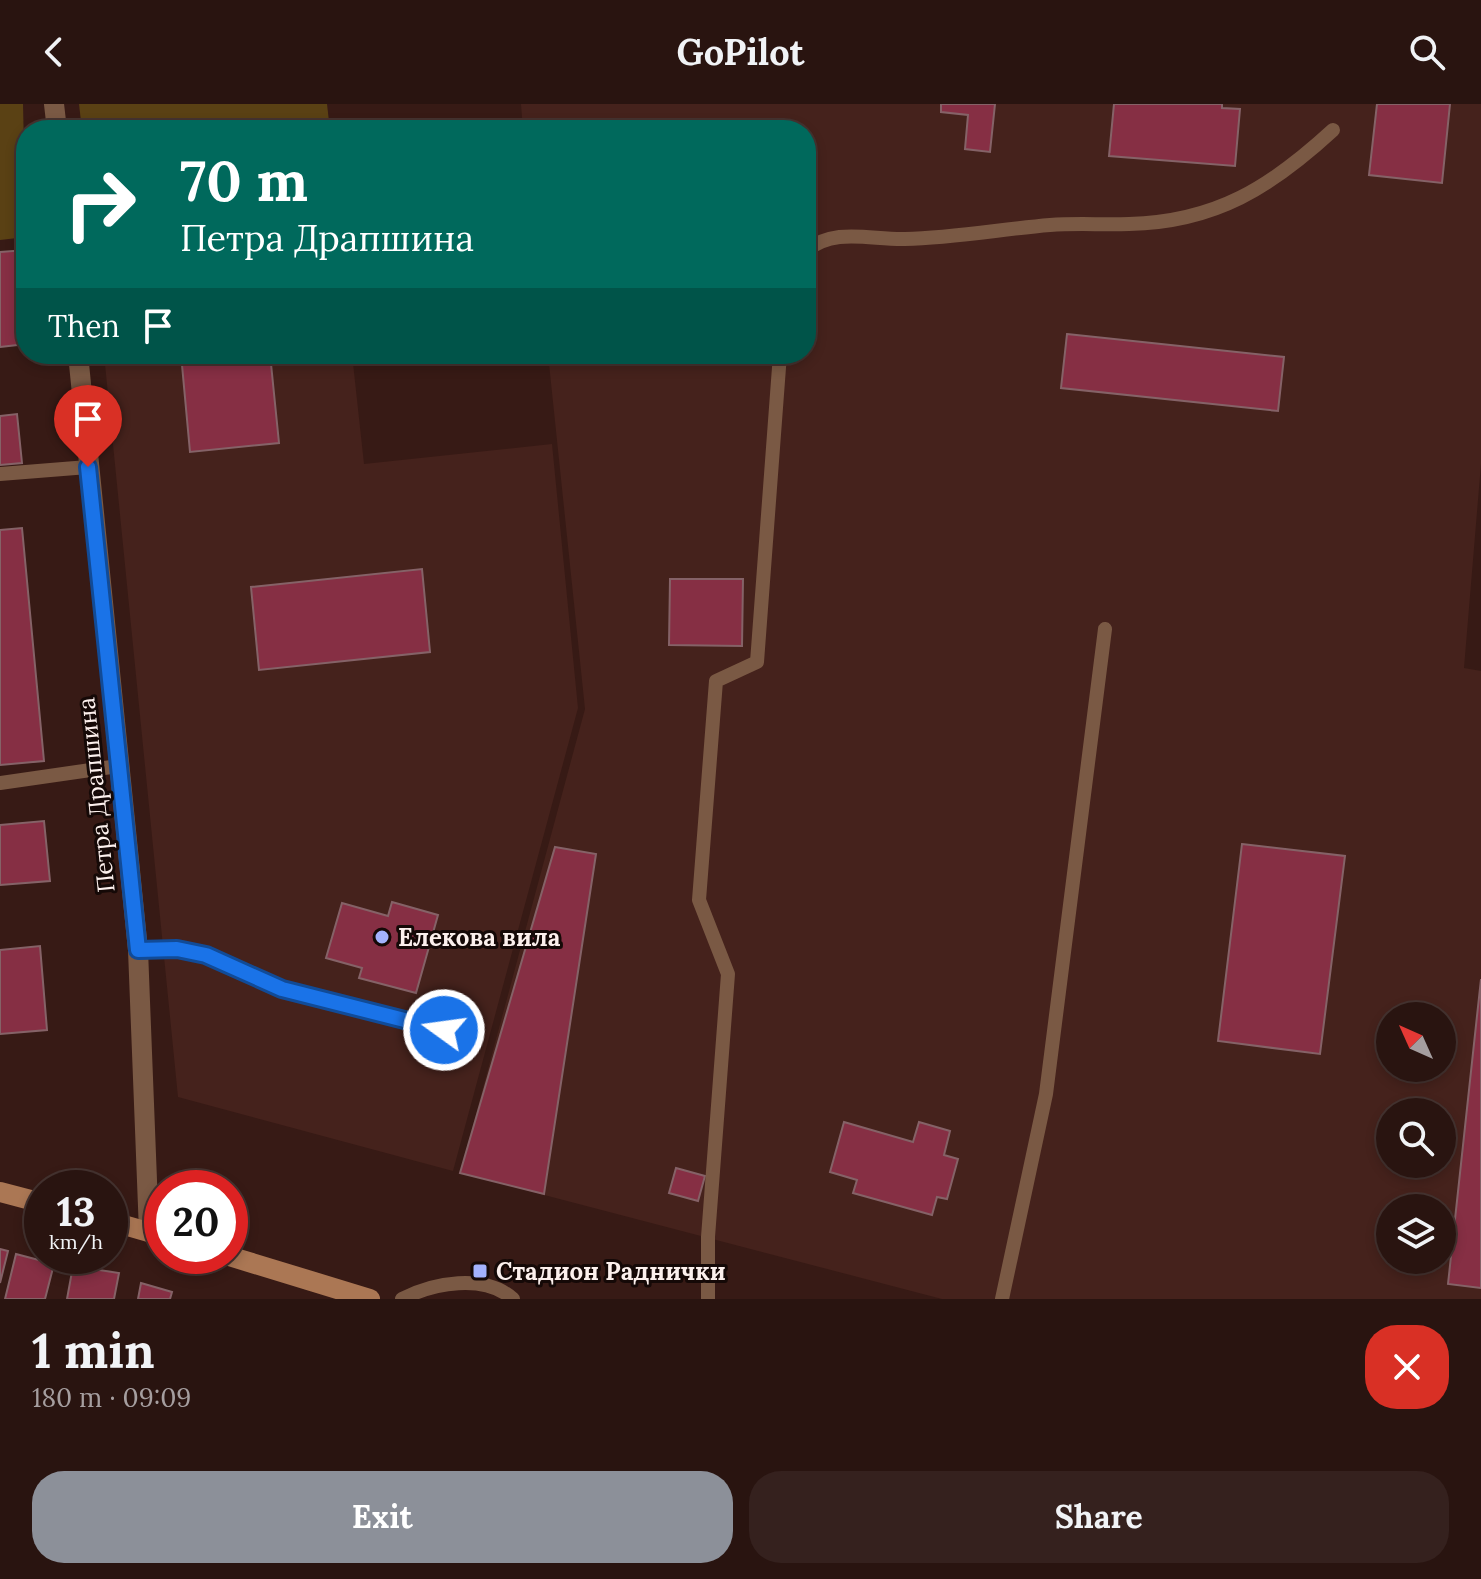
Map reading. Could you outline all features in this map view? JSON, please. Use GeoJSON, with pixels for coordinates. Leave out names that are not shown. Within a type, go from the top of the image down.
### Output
{"type":"FeatureCollection","features":[{"type":"Feature","properties":{"kind":"street","name":"Петра Драпшина"},"geometry":{"type":"LineString","coordinates":[[79,364],[138,950],[152,1170]]}},
{"type":"Feature","properties":{"kind":"street"},"geometry":{"type":"LineString","coordinates":[[0,1192],[24,1198]]}},
{"type":"Feature","properties":{"kind":"street"},"geometry":{"type":"LineString","coordinates":[[248,1262],[370,1299]]}},
{"type":"Feature","properties":{"kind":"lane"},"geometry":{"type":"LineString","coordinates":[[816,245],[831,236],[935,238],[1052,225],[1163,222],[1197,215],[1237,202],[1261,188],[1333,130]]}},
{"type":"Feature","properties":{"kind":"lane"},"geometry":{"type":"LineString","coordinates":[[708,1299],[708,1237],[728,974],[699,900],[716,681],[757,662],[779,364]]}},
{"type":"Feature","properties":{"kind":"lane"},"geometry":{"type":"LineString","coordinates":[[0,474],[88,467]]}},
{"type":"Feature","properties":{"kind":"lane"},"geometry":{"type":"LineString","coordinates":[[1002,1299],[1046,1094],[1105,629]]}},
{"type":"Feature","properties":{"kind":"lane"},"geometry":{"type":"LineString","coordinates":[[0,783],[118,766]]}},
{"type":"Feature","properties":{"kind":"lane"},"geometry":{"type":"LineString","coordinates":[[138,950],[177,949],[206,955],[282,989],[444,1030]]}},
{"type":"Feature","properties":{"kind":"lane"},"geometry":{"type":"LineString","coordinates":[[402,1299],[429,1288],[460,1283],[506,1293],[513,1299]]}},
{"type":"Feature","properties":{"kind":"shaded area"},"geometry":{"type":"Polygon","coordinates":[[[0,104],[23,104],[23,120],[16,120],[16,238],[0,240],[0,104]]]}},
{"type":"Feature","properties":{"kind":"shaded area"},"geometry":{"type":"Polygon","coordinates":[[[79,104],[327,104],[329,120],[81,120],[79,104]]]}},
{"type":"Feature","properties":{"kind":"shaded area"},"geometry":{"type":"Polygon","coordinates":[[[521,104],[1481,104],[1481,464],[1464,668],[1481,671],[1481,1299],[942,1299],[460,1173],[585,709],[549,364],[816,364],[816,120],[522,120],[521,104]]]}},
{"type":"Feature","properties":{"kind":"shaded area"},"geometry":{"type":"Polygon","coordinates":[[[105,364],[353,364],[364,464],[552,444],[578,708],[453,1171],[178,1097],[105,364]]]}},
{"type":"Feature","properties":{"kind":"building"},"geometry":{"type":"Polygon","coordinates":[[[941,104],[995,104],[990,152],[965,149],[968,115],[941,112],[941,104]]]}},
{"type":"Feature","properties":{"kind":"building"},"geometry":{"type":"Polygon","coordinates":[[[1114,104],[1222,104],[1222,108],[1240,109],[1235,166],[1109,156],[1114,104]]]}},
{"type":"Feature","properties":{"kind":"building"},"geometry":{"type":"Polygon","coordinates":[[[1377,104],[1450,104],[1442,183],[1369,175],[1377,104]]]}},
{"type":"Feature","properties":{"kind":"building"},"geometry":{"type":"Polygon","coordinates":[[[16,251],[16,345],[0,347],[0,252],[16,251]]]}},
{"type":"Feature","properties":{"kind":"building"},"geometry":{"type":"Polygon","coordinates":[[[1067,334],[1284,357],[1278,411],[1061,388],[1067,334]]]}},
{"type":"Feature","properties":{"kind":"building"},"geometry":{"type":"Polygon","coordinates":[[[182,364],[271,364],[279,443],[190,452],[182,364]]]}},
{"type":"Feature","properties":{"kind":"building"},"geometry":{"type":"Polygon","coordinates":[[[17,414],[22,463],[0,465],[0,416],[17,414]]]}},
{"type":"Feature","properties":{"kind":"building"},"geometry":{"type":"Polygon","coordinates":[[[22,528],[44,761],[0,765],[0,530],[22,528]]]}},
{"type":"Feature","properties":{"kind":"building"},"geometry":{"type":"Polygon","coordinates":[[[422,569],[430,652],[259,670],[251,587],[422,569]]]}},
{"type":"Feature","properties":{"kind":"building"},"geometry":{"type":"Polygon","coordinates":[[[670,579],[743,579],[742,646],[669,645],[670,579]]]}},
{"type":"Feature","properties":{"kind":"building"},"geometry":{"type":"Polygon","coordinates":[[[44,821],[50,881],[0,885],[0,825],[44,821]]]}},
{"type":"Feature","properties":{"kind":"building"},"geometry":{"type":"Polygon","coordinates":[[[1242,844],[1345,856],[1320,1054],[1218,1041],[1242,844]]]}},
{"type":"Feature","properties":{"kind":"building"},"geometry":{"type":"Polygon","coordinates":[[[555,847],[596,854],[544,1194],[460,1173],[555,847]]]}},
{"type":"Feature","properties":{"kind":"building","name":"Елекова вила"},"geometry":{"type":"Polygon","coordinates":[[[392,902],[438,915],[416,993],[359,978],[362,968],[326,958],[342,903],[388,916],[392,902]]]}},
{"type":"Feature","properties":{"kind":"building"},"geometry":{"type":"Polygon","coordinates":[[[40,946],[47,1030],[0,1034],[0,950],[40,946]]]}},
{"type":"Feature","properties":{"kind":"building"},"geometry":{"type":"Polygon","coordinates":[[[1481,979],[1481,1288],[1448,1284],[1449,1274],[1456,1274],[1456,1210],[1481,979]]]}},
{"type":"Feature","properties":{"kind":"building"},"geometry":{"type":"Polygon","coordinates":[[[844,1122],[913,1142],[919,1122],[950,1131],[944,1155],[958,1159],[947,1199],[937,1197],[932,1215],[853,1193],[857,1180],[830,1172],[844,1122]]]}},
{"type":"Feature","properties":{"kind":"building"},"geometry":{"type":"Polygon","coordinates":[[[676,1168],[705,1176],[698,1201],[669,1193],[676,1168]]]}},
{"type":"Feature","properties":{"kind":"building"},"geometry":{"type":"Polygon","coordinates":[[[0,1249],[8,1251],[0,1283],[0,1249]]]}},
{"type":"Feature","properties":{"kind":"building"},"geometry":{"type":"Polygon","coordinates":[[[16,1254],[24,1256],[24,1274],[51,1274],[45,1299],[5,1299],[16,1254]]]}},
{"type":"Feature","properties":{"kind":"building"},"geometry":{"type":"Polygon","coordinates":[[[72,1274],[119,1274],[114,1299],[67,1299],[72,1274]]]}},
{"type":"Feature","properties":{"kind":"building"},"geometry":{"type":"Polygon","coordinates":[[[141,1283],[172,1292],[170,1299],[138,1299],[141,1283]]]}},
{"type":"Feature","properties":{"kind":"place","name":"Елекова вила"},"geometry":{"type":"Point","coordinates":[382,937]}},
{"type":"Feature","properties":{"kind":"place","name":"Стадион Раднички"},"geometry":{"type":"Point","coordinates":[480,1271]}},
{"type":"Feature","properties":{"kind":"route"},"geometry":{"type":"LineString","coordinates":[[88,467],[138,950],[177,949],[206,955],[282,989],[444,1030]]}}]}
